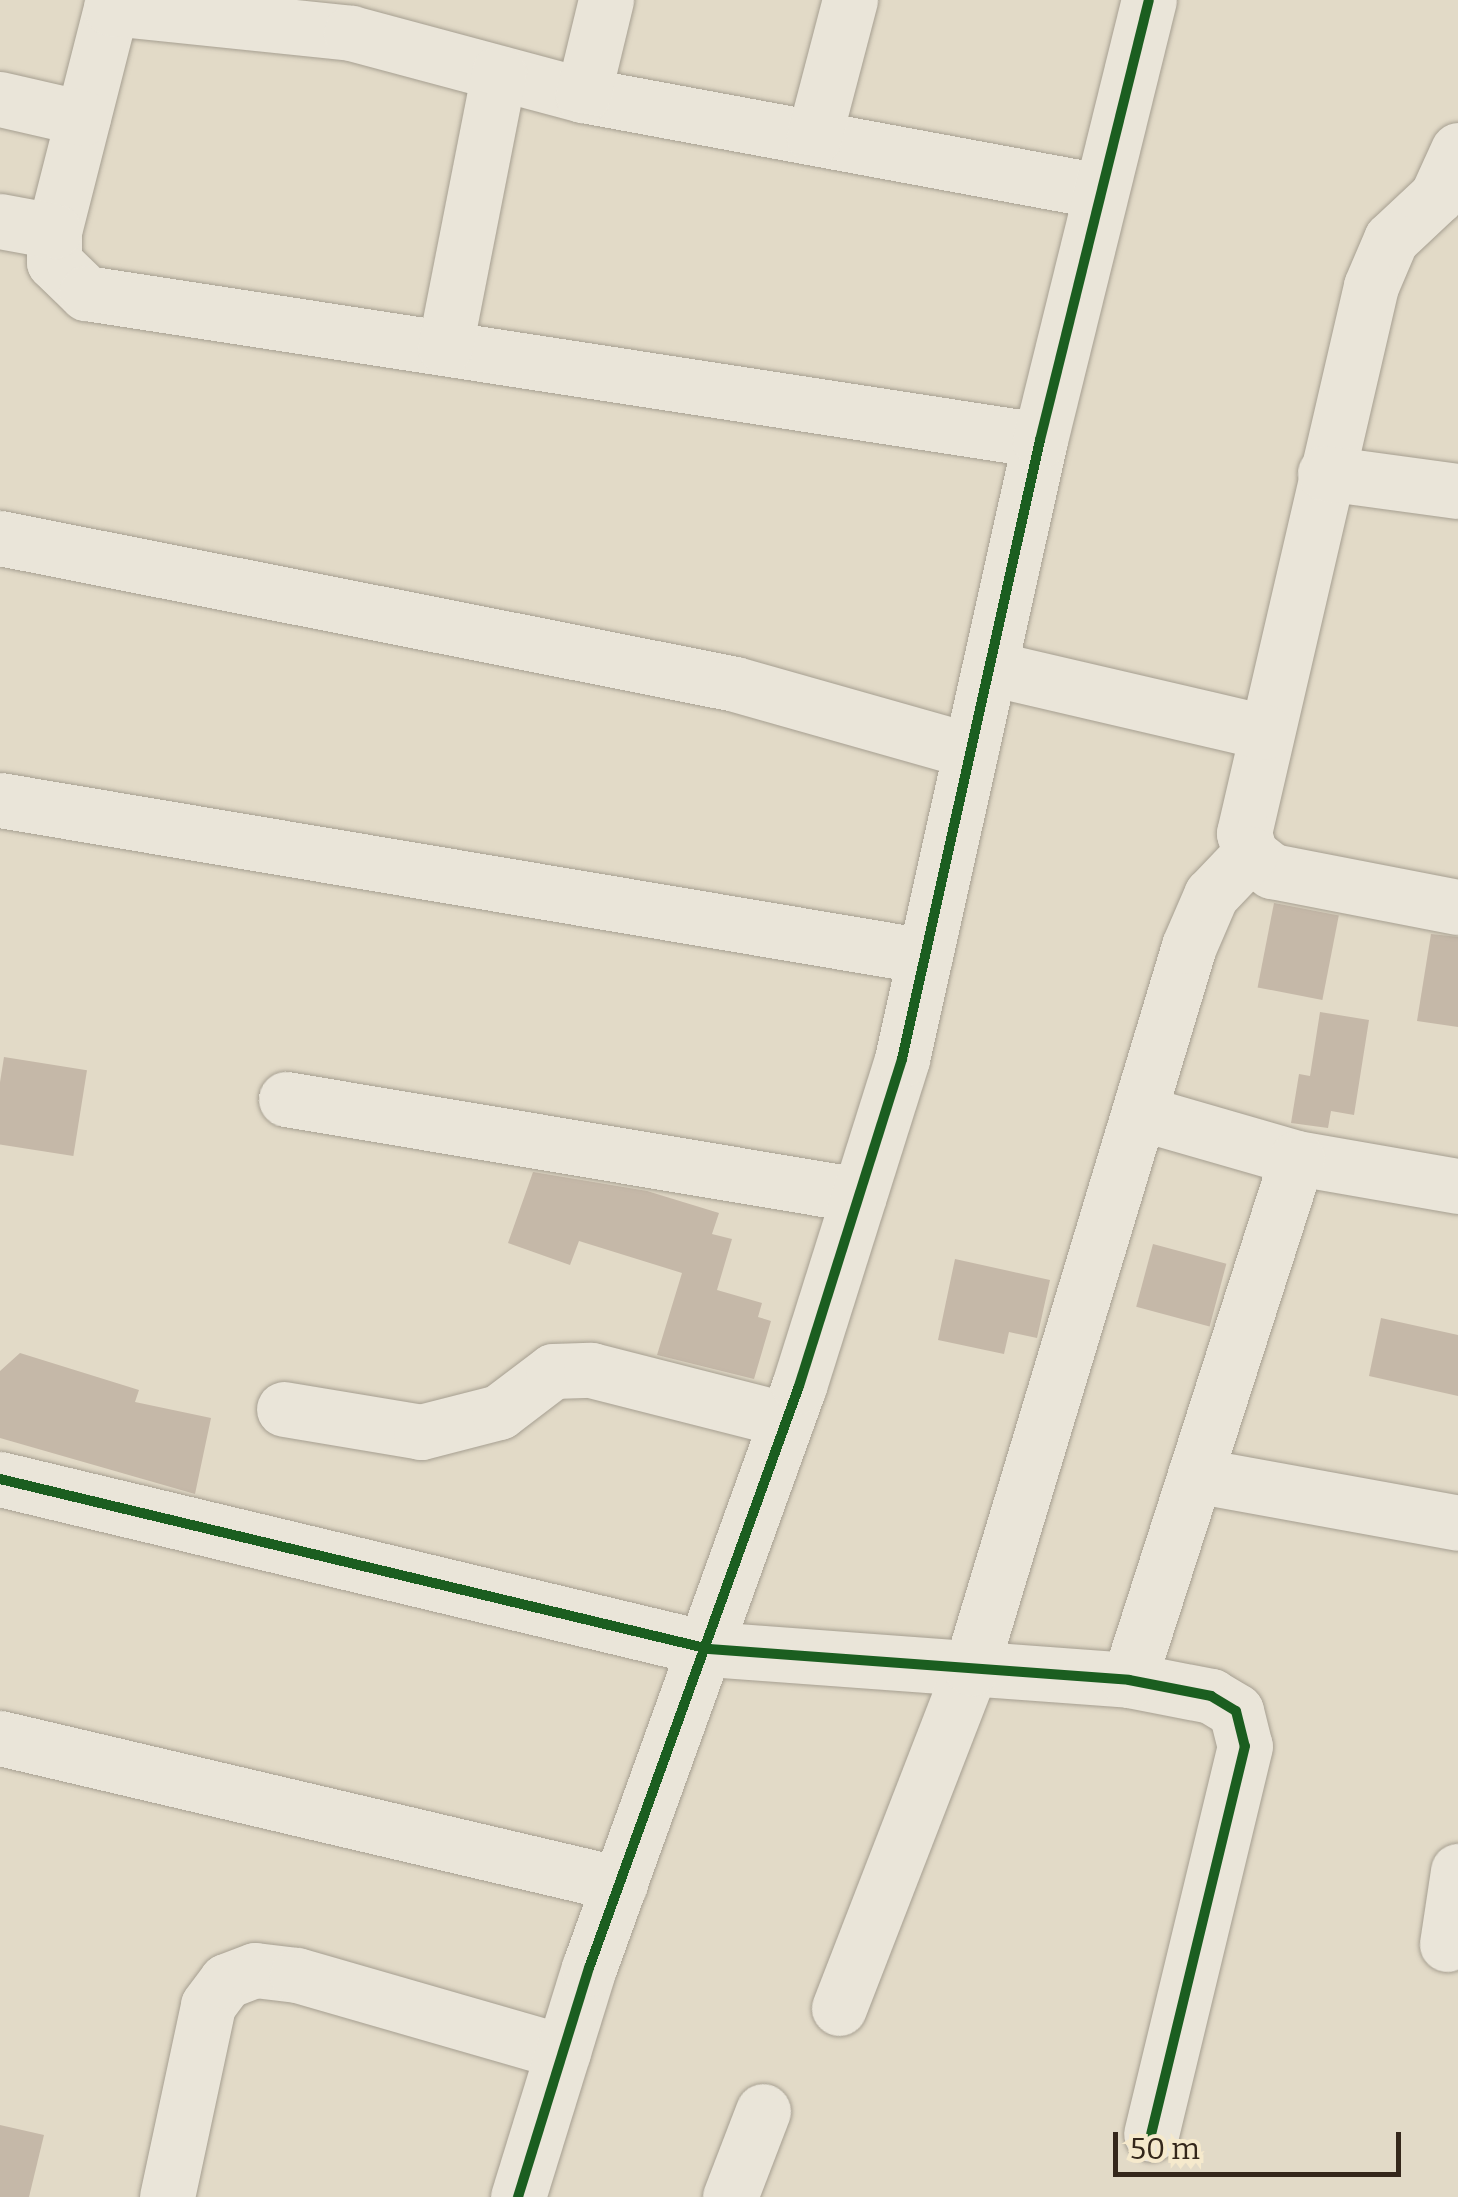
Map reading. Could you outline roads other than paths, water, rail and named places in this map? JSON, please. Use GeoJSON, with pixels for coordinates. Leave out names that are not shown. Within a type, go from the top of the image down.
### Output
{"type":"FeatureCollection","features":[{"type":"Feature","properties":{"kind":"street"},"geometry":{"type":"LineString","coordinates":[[582,95],[606,0]]}},
{"type":"Feature","properties":{"kind":"street"},"geometry":{"type":"LineString","coordinates":[[814,137],[850,0]]}},
{"type":"Feature","properties":{"kind":"street"},"geometry":{"type":"LineString","coordinates":[[518,2197],[620,1884],[710,1649],[859,1195],[925,956],[1040,440],[1149,0]]}},
{"type":"Feature","properties":{"kind":"street"},"geometry":{"type":"LineString","coordinates":[[1040,440],[86,293],[54,262],[54,231],[112,4],[355,17],[499,72],[582,95],[1100,190]]}},
{"type":"Feature","properties":{"kind":"street"},"geometry":{"type":"LineString","coordinates":[[445,347],[499,72]]}},
{"type":"Feature","properties":{"kind":"street"},"geometry":{"type":"LineString","coordinates":[[0,99],[83,118]]}},
{"type":"Feature","properties":{"kind":"street"},"geometry":{"type":"LineString","coordinates":[[1458,150],[1437,196],[1391,239],[1371,286],[1244,833],[1250,854],[1272,872],[1310,884],[1458,908]]}},
{"type":"Feature","properties":{"kind":"street"},"geometry":{"type":"LineString","coordinates":[[0,221],[54,231]]}},
{"type":"Feature","properties":{"kind":"street"},"geometry":{"type":"LineString","coordinates":[[1325,473],[1458,492]]}},
{"type":"Feature","properties":{"kind":"street"},"geometry":{"type":"LineString","coordinates":[[0,538],[735,684],[971,751]]}},
{"type":"Feature","properties":{"kind":"street"},"geometry":{"type":"LineString","coordinates":[[990,668],[1265,732]]}},
{"type":"Feature","properties":{"kind":"street"},"geometry":{"type":"LineString","coordinates":[[0,800],[925,956]]}},
{"type":"Feature","properties":{"kind":"street"},"geometry":{"type":"LineString","coordinates":[[840,2008],[970,1668],[1188,946],[1211,895],[1250,854]]}},
{"type":"Feature","properties":{"kind":"street"},"geometry":{"type":"LineString","coordinates":[[286,1099],[859,1195]]}},
{"type":"Feature","properties":{"kind":"street"},"geometry":{"type":"LineString","coordinates":[[1141,1112],[1297,1158],[1458,1186]]}},
{"type":"Feature","properties":{"kind":"street"},"geometry":{"type":"LineString","coordinates":[[1129,1680],[1297,1158]]}},
{"type":"Feature","properties":{"kind":"street"},"geometry":{"type":"LineString","coordinates":[[284,1409],[421,1432],[499,1412],[552,1371],[591,1370],[787,1420]]}},
{"type":"Feature","properties":{"kind":"street"},"geometry":{"type":"LineString","coordinates":[[1194,1475],[1458,1522]]}},
{"type":"Feature","properties":{"kind":"street"},"geometry":{"type":"LineString","coordinates":[[0,1478],[710,1649],[1129,1680],[1211,1696],[1236,1711],[1244,1728],[1151,2134]]}},
{"type":"Feature","properties":{"kind":"street"},"geometry":{"type":"LineString","coordinates":[[0,1738],[620,1884]]}},
{"type":"Feature","properties":{"kind":"street"},"geometry":{"type":"LineString","coordinates":[[1447,1944],[1458,1870]]}},
{"type":"Feature","properties":{"kind":"street"},"geometry":{"type":"LineString","coordinates":[[167,2197],[208,2005],[226,1980],[256,1970],[297,1975],[563,2052]]}},
{"type":"Feature","properties":{"kind":"street"},"geometry":{"type":"LineString","coordinates":[[730,2197],[763,2110]]}}]}
